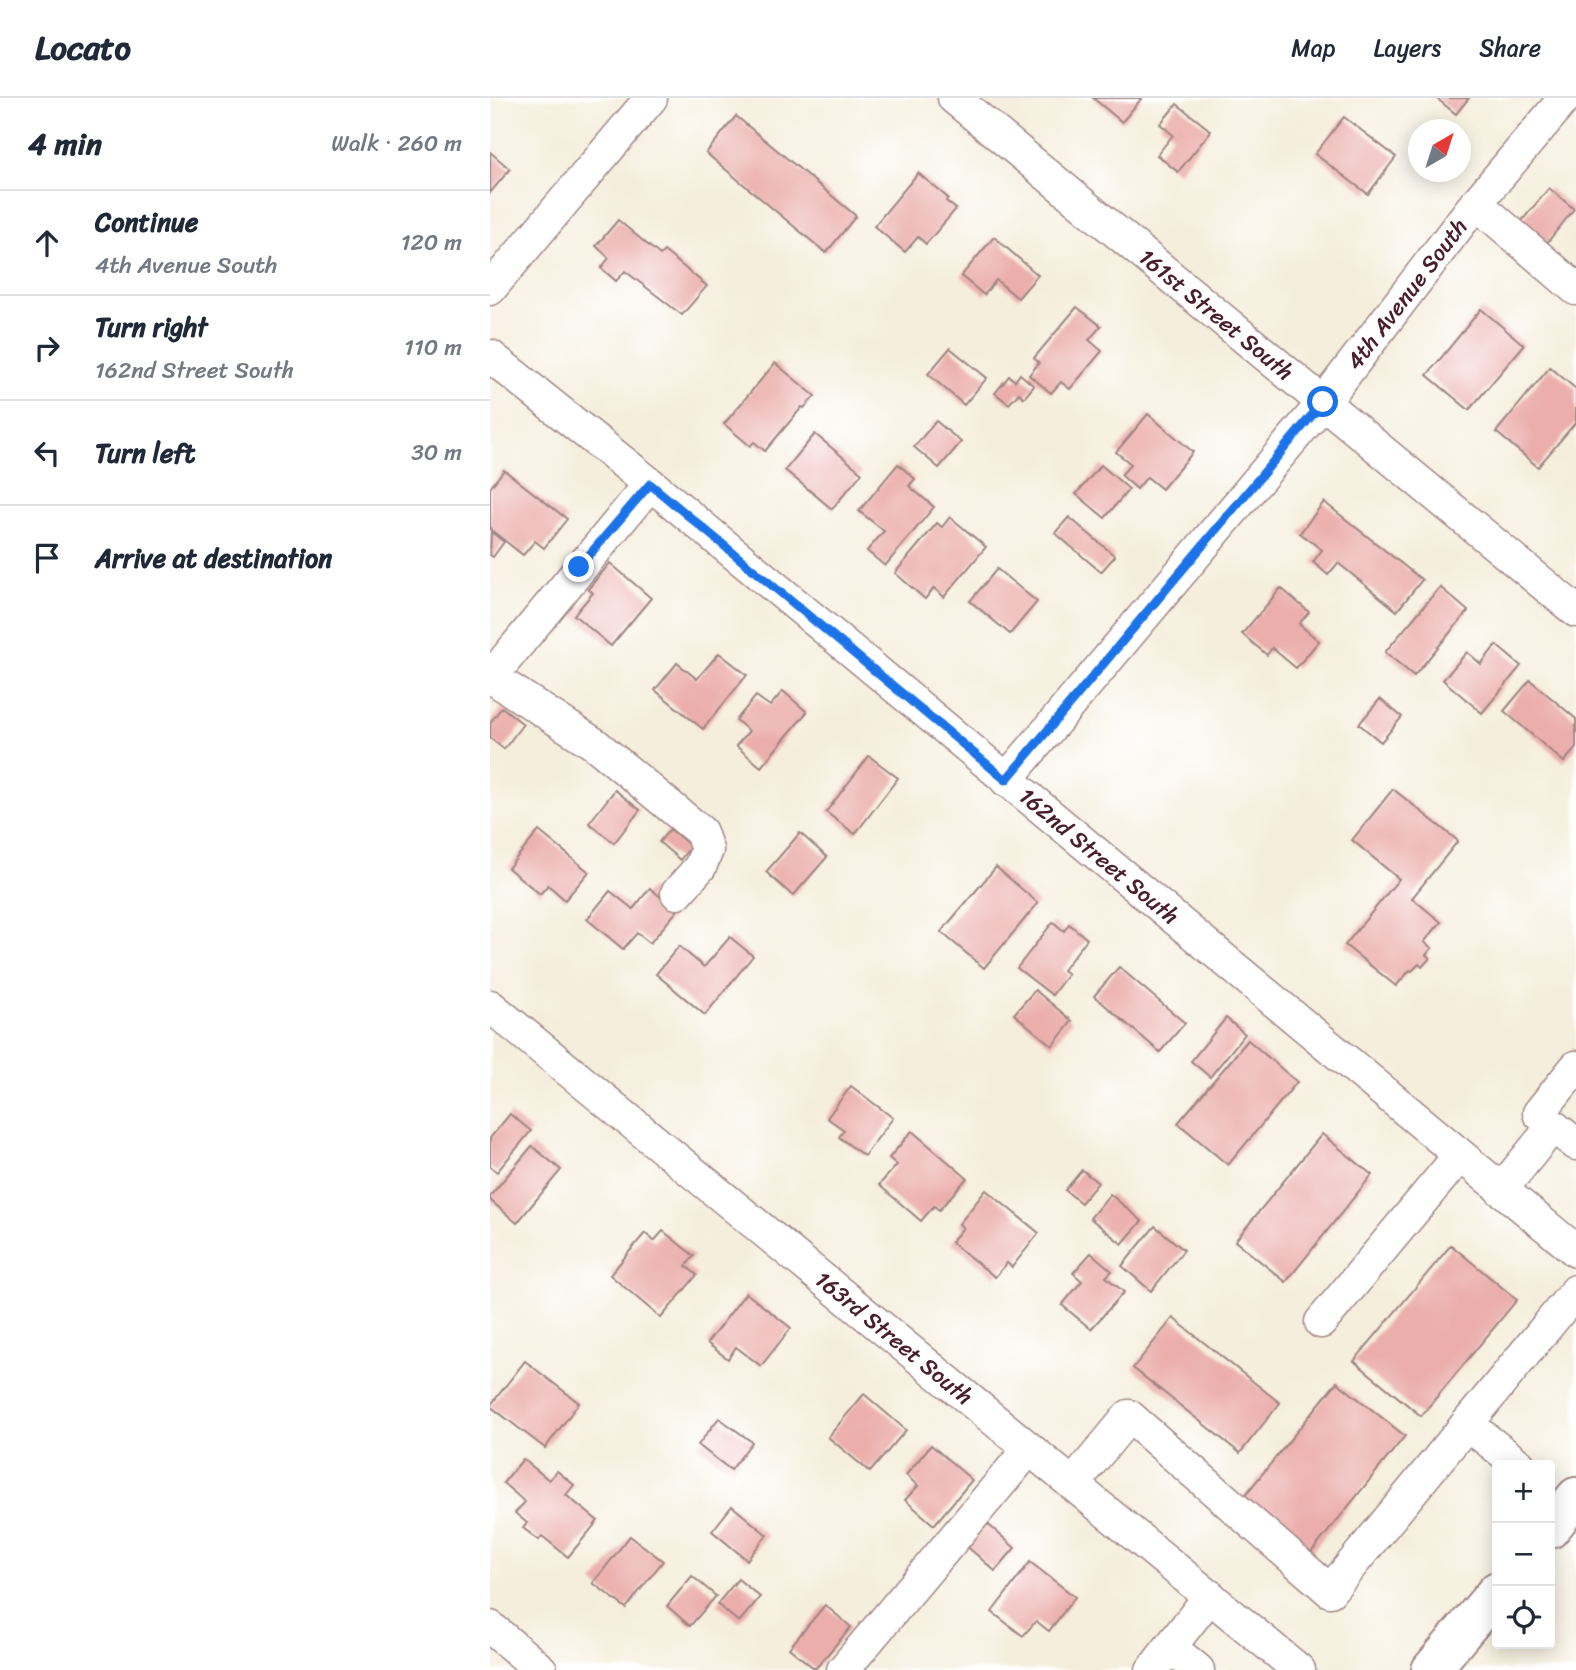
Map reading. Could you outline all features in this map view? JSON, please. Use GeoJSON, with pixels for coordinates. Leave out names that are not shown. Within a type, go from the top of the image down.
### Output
{"type":"FeatureCollection","features":[{"type":"Feature","properties":{"kind":"main road"},"geometry":{"type":"LineString","coordinates":[[1431,1670],[1492,1597]]}},
{"type":"Feature","properties":{"kind":"street"},"geometry":{"type":"LineString","coordinates":[[490,289],[651,98]]}},
{"type":"Feature","properties":{"kind":"street","name":"4th Avenue South"},"geometry":{"type":"LineString","coordinates":[[1006,780],[1323,402],[1476,203],[1565,98]]}},
{"type":"Feature","properties":{"kind":"street","name":"161st Street South"},"geometry":{"type":"LineString","coordinates":[[968,102],[1323,402],[1576,611]]}},
{"type":"Feature","properties":{"kind":"street"},"geometry":{"type":"LineString","coordinates":[[1476,203],[1576,289]]}},
{"type":"Feature","properties":{"kind":"street","name":"162nd Street South"},"geometry":{"type":"LineString","coordinates":[[490,356],[650,484],[1576,1251]]}},
{"type":"Feature","properties":{"kind":"street"},"geometry":{"type":"LineString","coordinates":[[650,484],[490,678],[596,745],[701,832],[707,850],[700,867],[677,893]]}},
{"type":"Feature","properties":{"kind":"street","name":"163rd Street South"},"geometry":{"type":"LineString","coordinates":[[490,1006],[1299,1670]]}},
{"type":"Feature","properties":{"kind":"street"},"geometry":{"type":"LineString","coordinates":[[1502,1190],[1565,1135],[1539,1113],[1576,1067]]}},
{"type":"Feature","properties":{"kind":"street"},"geometry":{"type":"LineString","coordinates":[[1321,1322],[1460,1155]]}},
{"type":"Feature","properties":{"kind":"street"},"geometry":{"type":"LineString","coordinates":[[1073,1484],[1129,1416],[1330,1591],[1576,1290]]}},
{"type":"Feature","properties":{"kind":"street"},"geometry":{"type":"LineString","coordinates":[[1467,1424],[1513,1460]]}},
{"type":"Feature","properties":{"kind":"street"},"geometry":{"type":"LineString","coordinates":[[843,1670],[1030,1449]]}},
{"type":"Feature","properties":{"kind":"street"},"geometry":{"type":"LineString","coordinates":[[1198,1670],[1161,1658],[1210,1596]]}},
{"type":"Feature","properties":{"kind":"street"},"geometry":{"type":"LineString","coordinates":[[490,1628],[541,1670]]}},
{"type":"Feature","properties":{"kind":"building"},"geometry":{"type":"Polygon","coordinates":[[[1093,98],[1142,98],[1122,122],[1093,98]]]}},
{"type":"Feature","properties":{"kind":"building"},"geometry":{"type":"Polygon","coordinates":[[[1436,98],[1469,98],[1456,114],[1436,98]]]}},
{"type":"Feature","properties":{"kind":"building"},"geometry":{"type":"Polygon","coordinates":[[[1177,104],[1211,131],[1178,172],[1157,155],[1173,135],[1160,124],[1177,104]]]}},
{"type":"Feature","properties":{"kind":"building"},"geometry":{"type":"Polygon","coordinates":[[[736,116],[856,216],[826,253],[706,153],[736,116]]]}},
{"type":"Feature","properties":{"kind":"building"},"geometry":{"type":"Polygon","coordinates":[[[1344,117],[1396,157],[1368,194],[1315,154],[1344,117]]]}},
{"type":"Feature","properties":{"kind":"building"},"geometry":{"type":"Polygon","coordinates":[[[490,152],[510,169],[490,193],[490,152]]]}},
{"type":"Feature","properties":{"kind":"building"},"geometry":{"type":"Polygon","coordinates":[[[918,173],[948,198],[946,201],[956,209],[926,244],[918,237],[905,252],[874,226],[918,173]]]}},
{"type":"Feature","properties":{"kind":"building"},"geometry":{"type":"Polygon","coordinates":[[[1549,188],[1574,209],[1546,244],[1520,223],[1549,188]]]}},
{"type":"Feature","properties":{"kind":"building"},"geometry":{"type":"Polygon","coordinates":[[[618,220],[660,255],[664,251],[707,286],[682,315],[625,271],[616,281],[601,268],[609,258],[596,246],[618,220]]]}},
{"type":"Feature","properties":{"kind":"building"},"geometry":{"type":"Polygon","coordinates":[[[994,237],[1038,275],[1018,298],[996,280],[984,295],[961,276],[994,237]]]}},
{"type":"Feature","properties":{"kind":"building"},"geometry":{"type":"Polygon","coordinates":[[[1077,307],[1101,326],[1089,340],[1102,351],[1070,389],[1061,382],[1051,393],[1029,375],[1039,363],[1034,358],[1077,307]]]}},
{"type":"Feature","properties":{"kind":"building"},"geometry":{"type":"Polygon","coordinates":[[[1481,309],[1524,345],[1469,410],[1427,375],[1481,309]]]}},
{"type":"Feature","properties":{"kind":"building"},"geometry":{"type":"Polygon","coordinates":[[[950,348],[987,378],[964,405],[928,374],[950,348]]]}},
{"type":"Feature","properties":{"kind":"building"},"geometry":{"type":"Polygon","coordinates":[[[775,363],[815,396],[802,407],[765,451],[754,442],[750,446],[724,424],[775,363]]]}},
{"type":"Feature","properties":{"kind":"building"},"geometry":{"type":"Polygon","coordinates":[[[1550,367],[1576,389],[1576,422],[1538,467],[1496,432],[1550,367]]]}},
{"type":"Feature","properties":{"kind":"building"},"geometry":{"type":"Polygon","coordinates":[[[1020,374],[1034,386],[1024,398],[1019,393],[1009,404],[995,393],[1009,376],[1015,381],[1020,374]]]}},
{"type":"Feature","properties":{"kind":"building"},"geometry":{"type":"Polygon","coordinates":[[[1148,414],[1193,452],[1162,489],[1147,477],[1137,489],[1121,475],[1131,464],[1116,452],[1148,414]]]}},
{"type":"Feature","properties":{"kind":"building"},"geometry":{"type":"Polygon","coordinates":[[[936,421],[961,442],[939,468],[914,447],[936,421]]]}},
{"type":"Feature","properties":{"kind":"building"},"geometry":{"type":"Polygon","coordinates":[[[815,434],[862,473],[832,509],[785,470],[815,434]]]}},
{"type":"Feature","properties":{"kind":"building"},"geometry":{"type":"Polygon","coordinates":[[[898,464],[915,479],[909,486],[934,507],[885,566],[867,551],[884,531],[859,511],[898,464]]]}},
{"type":"Feature","properties":{"kind":"building"},"geometry":{"type":"Polygon","coordinates":[[[1101,465],[1129,489],[1105,518],[1076,494],[1101,465]]]}},
{"type":"Feature","properties":{"kind":"building"},"geometry":{"type":"Polygon","coordinates":[[[504,470],[567,519],[544,548],[535,541],[523,555],[490,529],[490,488],[504,470]]]}},
{"type":"Feature","properties":{"kind":"building"},"geometry":{"type":"Polygon","coordinates":[[[1324,502],[1422,580],[1397,611],[1338,563],[1328,575],[1313,562],[1322,550],[1300,533],[1324,502]]]}},
{"type":"Feature","properties":{"kind":"building"},"geometry":{"type":"Polygon","coordinates":[[[950,517],[986,547],[944,597],[934,588],[925,599],[895,573],[937,523],[942,527],[950,517]]]}},
{"type":"Feature","properties":{"kind":"building"},"geometry":{"type":"Polygon","coordinates":[[[1069,517],[1115,556],[1101,572],[1055,533],[1069,517]]]}},
{"type":"Feature","properties":{"kind":"building"},"geometry":{"type":"Polygon","coordinates":[[[491,532],[504,542],[493,557],[490,555],[491,532]]]}},
{"type":"Feature","properties":{"kind":"building"},"geometry":{"type":"Polygon","coordinates":[[[610,563],[651,598],[611,646],[574,615],[593,593],[588,589],[610,563]]]}},
{"type":"Feature","properties":{"kind":"building"},"geometry":{"type":"Polygon","coordinates":[[[997,569],[1037,602],[1010,634],[970,601],[997,569]]]}},
{"type":"Feature","properties":{"kind":"building"},"geometry":{"type":"Polygon","coordinates":[[[1440,587],[1468,611],[1414,676],[1385,652],[1440,587]]]}},
{"type":"Feature","properties":{"kind":"building"},"geometry":{"type":"Polygon","coordinates":[[[1281,588],[1309,612],[1299,624],[1319,641],[1296,668],[1272,648],[1267,655],[1242,634],[1281,588]]]}},
{"type":"Feature","properties":{"kind":"building"},"geometry":{"type":"Polygon","coordinates":[[[1496,645],[1521,666],[1482,713],[1443,680],[1467,652],[1481,664],[1496,645]]]}},
{"type":"Feature","properties":{"kind":"building"},"geometry":{"type":"Polygon","coordinates":[[[719,653],[747,675],[703,729],[655,690],[677,663],[697,679],[719,653]]]}},
{"type":"Feature","properties":{"kind":"building"},"geometry":{"type":"Polygon","coordinates":[[[1530,680],[1576,719],[1576,748],[1564,762],[1504,711],[1530,680]]]}},
{"type":"Feature","properties":{"kind":"building"},"geometry":{"type":"Polygon","coordinates":[[[783,691],[807,712],[761,767],[736,746],[749,731],[736,720],[756,696],[770,706],[783,691]]]}},
{"type":"Feature","properties":{"kind":"building"},"geometry":{"type":"Polygon","coordinates":[[[1380,699],[1402,717],[1381,742],[1359,724],[1380,699]]]}},
{"type":"Feature","properties":{"kind":"building"},"geometry":{"type":"Polygon","coordinates":[[[502,707],[523,724],[504,749],[490,738],[490,723],[502,707]]]}},
{"type":"Feature","properties":{"kind":"building"},"geometry":{"type":"Polygon","coordinates":[[[869,756],[898,778],[855,834],[826,812],[869,756]]]}},
{"type":"Feature","properties":{"kind":"building"},"geometry":{"type":"Polygon","coordinates":[[[1393,789],[1458,841],[1412,898],[1441,922],[1424,942],[1432,948],[1426,955],[1430,958],[1422,967],[1419,964],[1410,970],[1396,986],[1345,945],[1399,879],[1352,840],[1393,789]]]}},
{"type":"Feature","properties":{"kind":"building"},"geometry":{"type":"Polygon","coordinates":[[[615,790],[640,810],[614,843],[589,823],[615,790]]]}},
{"type":"Feature","properties":{"kind":"building"},"geometry":{"type":"Polygon","coordinates":[[[670,829],[691,846],[680,860],[659,842],[670,829]]]}},
{"type":"Feature","properties":{"kind":"building"},"geometry":{"type":"Polygon","coordinates":[[[539,831],[589,872],[565,900],[548,885],[540,894],[508,868],[539,831]]]}},
{"type":"Feature","properties":{"kind":"building"},"geometry":{"type":"Polygon","coordinates":[[[800,833],[827,857],[793,896],[766,872],[800,833]]]}},
{"type":"Feature","properties":{"kind":"building"},"geometry":{"type":"Polygon","coordinates":[[[996,867],[1038,903],[984,968],[941,932],[996,867]]]}},
{"type":"Feature","properties":{"kind":"building"},"geometry":{"type":"Polygon","coordinates":[[[650,888],[677,911],[650,943],[637,933],[623,949],[587,919],[610,891],[633,909],[650,888]]]}},
{"type":"Feature","properties":{"kind":"building"},"geometry":{"type":"Polygon","coordinates":[[[1053,922],[1064,931],[1069,924],[1087,939],[1063,970],[1068,974],[1052,995],[1017,968],[1053,922]]]}},
{"type":"Feature","properties":{"kind":"building"},"geometry":{"type":"Polygon","coordinates":[[[730,937],[753,956],[705,1015],[656,974],[679,946],[704,967],[730,937]]]}},
{"type":"Feature","properties":{"kind":"building"},"geometry":{"type":"Polygon","coordinates":[[[1119,967],[1185,1023],[1160,1052],[1094,996],[1119,967]]]}},
{"type":"Feature","properties":{"kind":"building"},"geometry":{"type":"Polygon","coordinates":[[[1035,990],[1072,1021],[1052,1046],[1014,1014],[1035,990]]]}},
{"type":"Feature","properties":{"kind":"building"},"geometry":{"type":"Polygon","coordinates":[[[1226,1018],[1245,1034],[1210,1077],[1191,1061],[1226,1018]]]}},
{"type":"Feature","properties":{"kind":"building"},"geometry":{"type":"Polygon","coordinates":[[[1248,1040],[1297,1082],[1228,1165],[1178,1123],[1248,1040]]]}},
{"type":"Feature","properties":{"kind":"building"},"geometry":{"type":"Polygon","coordinates":[[[851,1086],[893,1118],[864,1156],[839,1137],[844,1130],[827,1118],[851,1086]]]}},
{"type":"Feature","properties":{"kind":"building"},"geometry":{"type":"Polygon","coordinates":[[[510,1114],[531,1131],[497,1172],[490,1167],[490,1138],[510,1114]]]}},
{"type":"Feature","properties":{"kind":"building"},"geometry":{"type":"Polygon","coordinates":[[[912,1131],[967,1178],[939,1210],[934,1206],[921,1221],[879,1185],[897,1165],[889,1158],[912,1131]]]}},
{"type":"Feature","properties":{"kind":"building"},"geometry":{"type":"Polygon","coordinates":[[[1322,1134],[1372,1175],[1286,1282],[1235,1241],[1322,1134]]]}},
{"type":"Feature","properties":{"kind":"building"},"geometry":{"type":"Polygon","coordinates":[[[532,1146],[561,1170],[517,1223],[490,1200],[490,1196],[532,1146]]]}},
{"type":"Feature","properties":{"kind":"building"},"geometry":{"type":"Polygon","coordinates":[[[1082,1170],[1098,1183],[1081,1203],[1065,1190],[1082,1170]]]}},
{"type":"Feature","properties":{"kind":"building"},"geometry":{"type":"Polygon","coordinates":[[[986,1190],[1039,1233],[1012,1267],[1007,1263],[995,1277],[951,1242],[963,1228],[959,1224],[986,1190]]]}},
{"type":"Feature","properties":{"kind":"building"},"geometry":{"type":"Polygon","coordinates":[[[1110,1194],[1142,1221],[1122,1244],[1090,1218],[1110,1194]]]}},
{"type":"Feature","properties":{"kind":"building"},"geometry":{"type":"Polygon","coordinates":[[[1155,1226],[1184,1250],[1151,1291],[1122,1266],[1155,1226]]]}},
{"type":"Feature","properties":{"kind":"building"},"geometry":{"type":"Polygon","coordinates":[[[663,1231],[694,1256],[686,1266],[697,1275],[661,1318],[610,1275],[645,1233],[654,1241],[663,1231]]]}},
{"type":"Feature","properties":{"kind":"building"},"geometry":{"type":"Polygon","coordinates":[[[1451,1245],[1517,1300],[1421,1416],[1354,1361],[1451,1245]]]}},
{"type":"Feature","properties":{"kind":"building"},"geometry":{"type":"Polygon","coordinates":[[[1091,1253],[1112,1271],[1106,1277],[1124,1292],[1091,1329],[1062,1305],[1082,1281],[1073,1273],[1091,1253]]]}},
{"type":"Feature","properties":{"kind":"building"},"geometry":{"type":"Polygon","coordinates":[[[746,1293],[791,1328],[761,1366],[736,1347],[728,1359],[707,1343],[746,1293]]]}},
{"type":"Feature","properties":{"kind":"building"},"geometry":{"type":"Polygon","coordinates":[[[1173,1318],[1280,1403],[1240,1453],[1133,1368],[1173,1318]]]}},
{"type":"Feature","properties":{"kind":"building"},"geometry":{"type":"Polygon","coordinates":[[[525,1361],[579,1403],[545,1448],[490,1406],[525,1361]]]}},
{"type":"Feature","properties":{"kind":"building"},"geometry":{"type":"Polygon","coordinates":[[[1337,1382],[1405,1436],[1310,1554],[1242,1499],[1337,1382]]]}},
{"type":"Feature","properties":{"kind":"building"},"geometry":{"type":"Polygon","coordinates":[[[864,1394],[906,1430],[870,1472],[828,1437],[864,1394]]]}},
{"type":"Feature","properties":{"kind":"building"},"geometry":{"type":"Polygon","coordinates":[[[719,1418],[752,1442],[731,1470],[698,1445],[719,1418]]]}},
{"type":"Feature","properties":{"kind":"building"},"geometry":{"type":"Polygon","coordinates":[[[931,1445],[972,1480],[934,1525],[905,1500],[918,1486],[906,1475],[931,1445]]]}},
{"type":"Feature","properties":{"kind":"building"},"geometry":{"type":"Polygon","coordinates":[[[523,1459],[549,1480],[557,1471],[574,1485],[566,1495],[598,1521],[568,1557],[542,1536],[539,1540],[523,1528],[527,1523],[515,1513],[525,1502],[503,1483],[523,1459]]]}},
{"type":"Feature","properties":{"kind":"building"},"geometry":{"type":"Polygon","coordinates":[[[732,1506],[767,1535],[747,1560],[712,1531],[732,1506]]]}},
{"type":"Feature","properties":{"kind":"building"},"geometry":{"type":"Polygon","coordinates":[[[982,1519],[1015,1548],[995,1571],[962,1542],[982,1519]]]}},
{"type":"Feature","properties":{"kind":"building"},"geometry":{"type":"Polygon","coordinates":[[[630,1536],[663,1561],[626,1608],[593,1583],[630,1536]]]}},
{"type":"Feature","properties":{"kind":"building"},"geometry":{"type":"Polygon","coordinates":[[[1030,1562],[1075,1597],[1049,1631],[1036,1621],[1023,1636],[992,1612],[1030,1562]]]}},
{"type":"Feature","properties":{"kind":"building"},"geometry":{"type":"Polygon","coordinates":[[[692,1576],[716,1596],[690,1626],[667,1606],[692,1576]]]}},
{"type":"Feature","properties":{"kind":"building"},"geometry":{"type":"Polygon","coordinates":[[[738,1579],[760,1597],[739,1622],[717,1604],[738,1579]]]}},
{"type":"Feature","properties":{"kind":"building"},"geometry":{"type":"Polygon","coordinates":[[[825,1605],[851,1627],[815,1669],[789,1648],[825,1605]]]}},
{"type":"Feature","properties":{"kind":"route"},"geometry":{"type":"LineString","coordinates":[[579,567],[650,484],[1006,780],[1323,402]]}}]}
